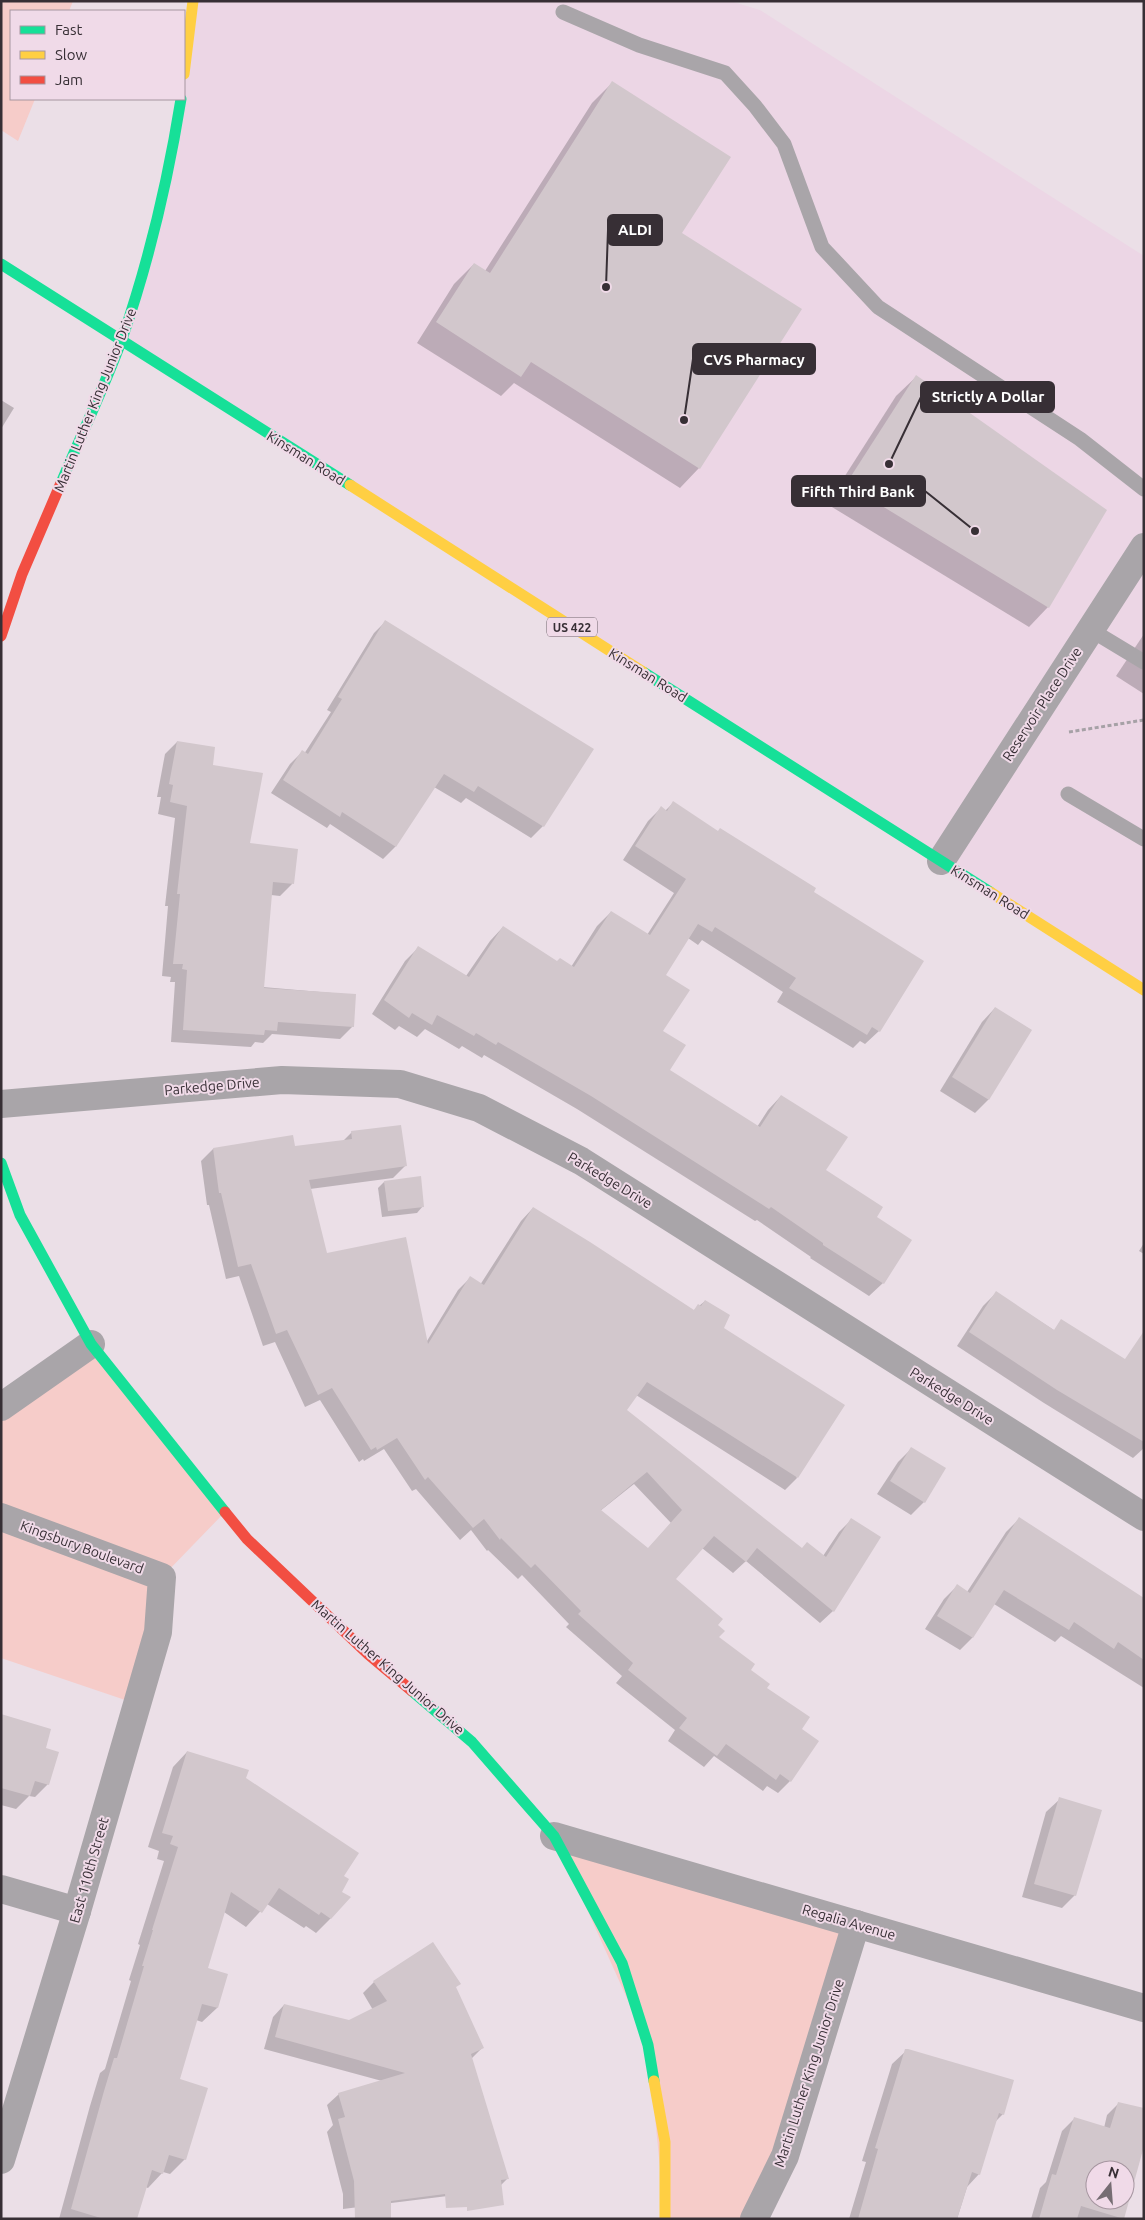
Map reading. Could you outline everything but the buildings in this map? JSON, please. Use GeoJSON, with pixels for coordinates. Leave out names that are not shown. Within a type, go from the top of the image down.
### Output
{"type":"FeatureCollection","features":[{"type":"Feature","properties":{"kind":"street"},"geometry":{"type":"LineString","coordinates":[[185,66],[193,1]]}},
{"type":"Feature","properties":{"kind":"street","name":"Martin Luther King Junior Drive"},"geometry":{"type":"LineString","coordinates":[[1,636],[22,574],[121,341],[139,288],[170,167],[181,100]]}},
{"type":"Feature","properties":{"kind":"street","name":"Kinsman Road"},"geometry":{"type":"LineString","coordinates":[[1,264],[1144,990]]}},
{"type":"Feature","properties":{"kind":"street","name":"Reservoir Place Drive"},"geometry":{"type":"LineString","coordinates":[[941,861],[1144,548]]}},
{"type":"Feature","properties":{"kind":"street","name":"Parkedge Drive"},"geometry":{"type":"LineString","coordinates":[[1,1104],[282,1080],[400,1084],[479,1108],[581,1161],[1144,1517]]}},
{"type":"Feature","properties":{"kind":"street","name":"Martin Luther King Junior Drive"},"geometry":{"type":"LineString","coordinates":[[1,1163],[20,1215],[90,1344],[247,1539],[368,1654],[472,1742],[554,1836],[622,1963],[648,2045],[665,2142],[665,2219]]}},
{"type":"Feature","properties":{"kind":"street"},"geometry":{"type":"LineString","coordinates":[[1,1407],[90,1344]]}},
{"type":"Feature","properties":{"kind":"street","name":"Kingsbury Boulevard"},"geometry":{"type":"LineString","coordinates":[[1,1517],[162,1577]]}},
{"type":"Feature","properties":{"kind":"street","name":"East 110th Street"},"geometry":{"type":"LineString","coordinates":[[1,2160],[77,1912],[158,1632],[162,1577]]}},
{"type":"Feature","properties":{"kind":"street","name":"Regalia Avenue"},"geometry":{"type":"LineString","coordinates":[[554,1836],[1144,2008]]}},
{"type":"Feature","properties":{"kind":"street"},"geometry":{"type":"LineString","coordinates":[[1,1890],[77,1912]]}},
{"type":"Feature","properties":{"kind":"street","name":"Martin Luther King Junior Drive"},"geometry":{"type":"LineString","coordinates":[[754,2219],[785,2156],[856,1924]]}},
{"type":"Feature","properties":{"kind":"lane"},"geometry":{"type":"LineString","coordinates":[[563,12],[639,45],[724,73],[755,106],[784,144],[822,247],[878,307],[1080,439],[1144,488]]}},
{"type":"Feature","properties":{"kind":"lane"},"geometry":{"type":"LineString","coordinates":[[1091,630],[1144,662]]}},
{"type":"Feature","properties":{"kind":"lane"},"geometry":{"type":"LineString","coordinates":[[1068,794],[1144,839]]}},
{"type":"Feature","properties":{"kind":"path"},"geometry":{"type":"LineString","coordinates":[[1069,732],[1144,720]]}},
{"type":"Feature","properties":{"kind":"shaded area"},"geometry":{"type":"Polygon","coordinates":[[[1,1],[73,1],[69,10],[10,10],[10,100],[35,100],[18,141],[1,130],[1,1]]]}},
{"type":"Feature","properties":{"kind":"shaded area"},"geometry":{"type":"Polygon","coordinates":[[[193,1],[730,1],[760,10],[1144,256],[1144,990],[121,341],[170,167],[179,100],[185,100],[185,59],[193,1]]]}},
{"type":"Feature","properties":{"kind":"shaded area"},"geometry":{"type":"Polygon","coordinates":[[[91,1344],[225,1512],[162,1577],[137,1704],[1,1658],[1,1407],[91,1344]]]}},
{"type":"Feature","properties":{"kind":"shaded area"},"geometry":{"type":"Polygon","coordinates":[[[554,1836],[856,1924],[754,2219],[665,2219],[648,2045],[554,1836]]]}},
{"type":"Feature","properties":{"kind":"traffic: fast"},"geometry":{"type":"LineString","coordinates":[[61,483],[108,375],[132,310],[157,220],[181,100]]}},
{"type":"Feature","properties":{"kind":"traffic: fast"},"geometry":{"type":"LineString","coordinates":[[1,264],[350,485]]}},
{"type":"Feature","properties":{"kind":"traffic: fast"},"geometry":{"type":"LineString","coordinates":[[643,672],[990,892]]}},
{"type":"Feature","properties":{"kind":"traffic: fast"},"geometry":{"type":"LineString","coordinates":[[1,1163],[20,1215],[91,1344],[225,1512]]}},
{"type":"Feature","properties":{"kind":"traffic: fast"},"geometry":{"type":"LineString","coordinates":[[412,1691],[472,1742],[554,1836],[622,1963],[648,2045],[654,2081]]}},
{"type":"Feature","properties":{"kind":"traffic: slow"},"geometry":{"type":"LineString","coordinates":[[185,66],[193,1]]}},
{"type":"Feature","properties":{"kind":"traffic: slow"},"geometry":{"type":"LineString","coordinates":[[350,485],[643,672]]}},
{"type":"Feature","properties":{"kind":"traffic: slow"},"geometry":{"type":"LineString","coordinates":[[990,892],[1144,990]]}},
{"type":"Feature","properties":{"kind":"traffic: slow"},"geometry":{"type":"LineString","coordinates":[[654,2081],[665,2142],[665,2219]]}},
{"type":"Feature","properties":{"kind":"traffic: jam"},"geometry":{"type":"LineString","coordinates":[[1,636],[22,574],[61,483]]}},
{"type":"Feature","properties":{"kind":"traffic: jam"},"geometry":{"type":"LineString","coordinates":[[225,1512],[247,1539],[368,1654],[412,1691]]}},
{"type":"Feature","properties":{"kind":"place","name":"ALDI"},"geometry":{"type":"Point","coordinates":[606,287]}},
{"type":"Feature","properties":{"kind":"place","name":"CVS Pharmacy"},"geometry":{"type":"Point","coordinates":[684,420]}},
{"type":"Feature","properties":{"kind":"place","name":"Strictly A Dollar"},"geometry":{"type":"Point","coordinates":[889,464]}},
{"type":"Feature","properties":{"kind":"place","name":"Fifth Third Bank"},"geometry":{"type":"Point","coordinates":[975,531]}}]}
